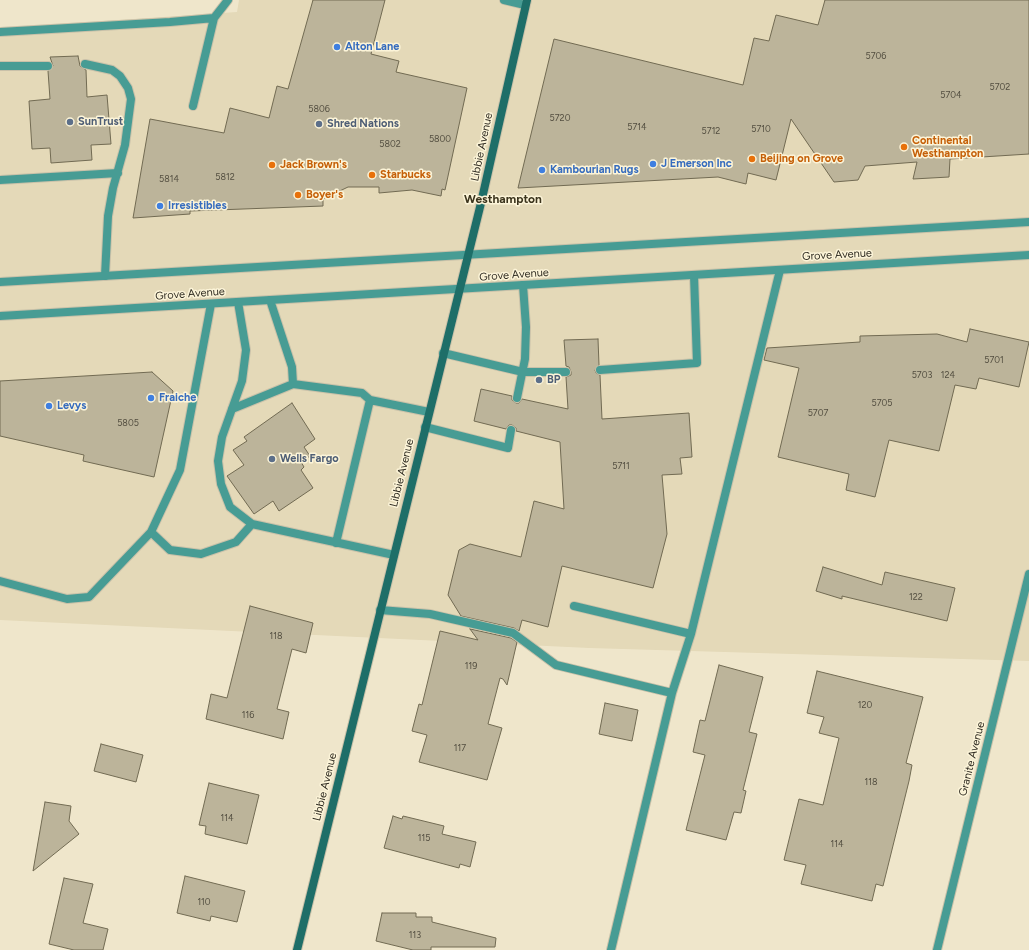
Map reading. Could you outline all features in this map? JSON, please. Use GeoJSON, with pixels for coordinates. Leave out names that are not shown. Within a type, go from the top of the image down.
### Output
{"type":"FeatureCollection","features":[{"type":"Feature","properties":{"kind":"main road","name":"Libbie Avenue"},"geometry":{"type":"LineString","coordinates":[[297,950],[460,289],[526,2]]}},
{"type":"Feature","properties":{"kind":"street"},"geometry":{"type":"LineString","coordinates":[[193,106],[214,18],[228,0]]}},
{"type":"Feature","properties":{"kind":"street"},"geometry":{"type":"LineString","coordinates":[[504,0],[526,2]]}},
{"type":"Feature","properties":{"kind":"street"},"geometry":{"type":"LineString","coordinates":[[0,32],[214,18]]}},
{"type":"Feature","properties":{"kind":"street"},"geometry":{"type":"LineString","coordinates":[[85,64],[112,70],[120,76],[128,88],[131,99],[130,120],[126,145],[108,216],[105,276]]}},
{"type":"Feature","properties":{"kind":"street"},"geometry":{"type":"LineString","coordinates":[[0,66],[48,66]]}},
{"type":"Feature","properties":{"kind":"street"},"geometry":{"type":"LineString","coordinates":[[0,180],[118,173]]}},
{"type":"Feature","properties":{"kind":"street","name":"Grove Avenue"},"geometry":{"type":"LineString","coordinates":[[0,282],[1029,222]]}},
{"type":"Feature","properties":{"kind":"street","name":"Grove Avenue"},"geometry":{"type":"LineString","coordinates":[[0,316],[1029,255]]}},
{"type":"Feature","properties":{"kind":"street"},"geometry":{"type":"LineString","coordinates":[[611,950],[672,693],[691,634],[780,270]]}},
{"type":"Feature","properties":{"kind":"street"},"geometry":{"type":"LineString","coordinates":[[600,370],[697,363],[694,275]]}},
{"type":"Feature","properties":{"kind":"street"},"geometry":{"type":"LineString","coordinates":[[518,398],[525,359],[526,327],[523,285]]}},
{"type":"Feature","properties":{"kind":"street"},"geometry":{"type":"LineString","coordinates":[[270,300],[292,367],[293,384]]}},
{"type":"Feature","properties":{"kind":"street"},"geometry":{"type":"LineString","coordinates":[[238,302],[246,350],[242,381],[222,437],[218,461],[221,484],[230,507],[252,524],[394,555]]}},
{"type":"Feature","properties":{"kind":"street"},"geometry":{"type":"LineString","coordinates":[[0,581],[67,598],[88,596],[151,532],[180,470],[211,304]]}},
{"type":"Feature","properties":{"kind":"street"},"geometry":{"type":"LineString","coordinates":[[443,353],[523,372],[566,372]]}},
{"type":"Feature","properties":{"kind":"street"},"geometry":{"type":"LineString","coordinates":[[232,409],[293,384],[362,393],[370,400],[429,412]]}},
{"type":"Feature","properties":{"kind":"street"},"geometry":{"type":"LineString","coordinates":[[336,542],[370,400]]}},
{"type":"Feature","properties":{"kind":"street"},"geometry":{"type":"LineString","coordinates":[[425,428],[508,448],[511,430]]}},
{"type":"Feature","properties":{"kind":"street"},"geometry":{"type":"LineString","coordinates":[[151,532],[170,550],[201,554],[236,542],[252,524]]}},
{"type":"Feature","properties":{"kind":"street","name":"Granite Avenue"},"geometry":{"type":"LineString","coordinates":[[937,950],[1029,574]]}},
{"type":"Feature","properties":{"kind":"street"},"geometry":{"type":"LineString","coordinates":[[574,606],[691,634]]}},
{"type":"Feature","properties":{"kind":"street"},"geometry":{"type":"LineString","coordinates":[[380,610],[430,614],[513,633],[556,665],[672,693]]}},
{"type":"Feature","properties":{"kind":"shaded area"},"geometry":{"type":"Polygon","coordinates":[[[239,0],[1029,0],[1029,661],[589,648],[0,620],[0,28],[237,12],[239,0]]]}},
{"type":"Feature","properties":{"kind":"building"},"geometry":{"type":"Polygon","coordinates":[[[313,0],[385,0],[371,54],[399,61],[396,72],[467,88],[445,190],[442,189],[441,196],[412,190],[379,193],[379,187],[348,187],[323,199],[323,206],[190,211],[190,214],[133,218],[150,119],[224,133],[230,108],[269,118],[277,86],[288,89],[313,0]]]}},
{"type":"Feature","properties":{"kind":"building"},"geometry":{"type":"Polygon","coordinates":[[[825,0],[1029,0],[1029,154],[950,159],[949,177],[913,179],[917,162],[865,166],[858,180],[834,182],[791,119],[776,180],[748,173],[746,184],[718,177],[518,188],[554,39],[743,85],[754,38],[769,41],[776,15],[818,25],[825,0]]]}},
{"type":"Feature","properties":{"kind":"building","name":"SunTrust"},"geometry":{"type":"Polygon","coordinates":[[[78,56],[80,66],[86,70],[87,97],[107,95],[111,144],[91,145],[92,160],[51,163],[50,148],[32,149],[29,101],[50,99],[48,71],[53,66],[50,57],[78,56]]]}},
{"type":"Feature","properties":{"kind":"building"},"geometry":{"type":"Polygon","coordinates":[[[970,329],[1029,342],[1019,387],[979,378],[976,389],[955,385],[939,451],[889,440],[875,497],[846,490],[849,474],[778,457],[799,368],[764,360],[767,348],[860,342],[860,336],[937,334],[967,342],[970,329]]]}},
{"type":"Feature","properties":{"kind":"building"},"geometry":{"type":"Polygon","coordinates":[[[598,339],[599,365],[595,370],[596,373],[600,375],[602,419],[689,413],[692,457],[680,458],[682,474],[662,475],[667,534],[653,588],[562,566],[548,627],[522,620],[519,631],[514,628],[461,616],[448,595],[459,550],[470,544],[521,557],[534,501],[564,509],[560,442],[516,431],[516,428],[512,425],[509,425],[506,429],[474,421],[481,389],[512,396],[512,400],[516,403],[519,403],[522,399],[568,409],[566,377],[571,375],[571,372],[569,367],[566,366],[564,340],[598,339]]]}},
{"type":"Feature","properties":{"kind":"building"},"geometry":{"type":"Polygon","coordinates":[[[152,372],[173,391],[154,477],[83,461],[84,455],[0,436],[0,381],[152,372]]]}},
{"type":"Feature","properties":{"kind":"building","name":"Wells Fargo"},"geometry":{"type":"Polygon","coordinates":[[[292,403],[315,439],[304,447],[310,456],[301,462],[304,467],[301,470],[313,488],[279,511],[273,501],[254,514],[227,476],[244,465],[233,450],[247,441],[244,437],[292,403]]]}},
{"type":"Feature","properties":{"kind":"building"},"geometry":{"type":"Polygon","coordinates":[[[823,567],[882,585],[885,572],[955,588],[947,621],[842,596],[842,599],[816,591],[823,567]]]}},
{"type":"Feature","properties":{"kind":"building"},"geometry":{"type":"Polygon","coordinates":[[[250,606],[313,623],[306,653],[292,649],[277,709],[289,712],[283,739],[206,719],[211,694],[227,698],[250,606]]]}},
{"type":"Feature","properties":{"kind":"building"},"geometry":{"type":"Polygon","coordinates":[[[470,629],[511,638],[517,642],[507,685],[503,679],[500,678],[488,724],[502,728],[487,780],[419,762],[427,735],[412,731],[419,704],[422,705],[440,631],[478,640],[470,629]]]}},
{"type":"Feature","properties":{"kind":"building"},"geometry":{"type":"Polygon","coordinates":[[[719,665],[763,677],[749,732],[757,734],[743,790],[746,791],[741,813],[734,812],[726,840],[686,830],[705,755],[693,752],[700,720],[705,721],[719,665]]]}},
{"type":"Feature","properties":{"kind":"building"},"geometry":{"type":"Polygon","coordinates":[[[817,671],[923,697],[906,763],[912,765],[909,781],[883,886],[876,884],[872,901],[801,884],[806,865],[784,860],[799,799],[823,805],[839,738],[819,733],[824,717],[807,713],[817,671]]]}},
{"type":"Feature","properties":{"kind":"building"},"geometry":{"type":"Polygon","coordinates":[[[605,703],[638,710],[632,741],[599,734],[605,703]]]}},
{"type":"Feature","properties":{"kind":"building"},"geometry":{"type":"Polygon","coordinates":[[[101,744],[143,755],[136,782],[94,771],[101,744]]]}},
{"type":"Feature","properties":{"kind":"building"},"geometry":{"type":"Polygon","coordinates":[[[209,783],[259,795],[247,844],[205,834],[206,826],[199,825],[209,783]]]}},
{"type":"Feature","properties":{"kind":"building"},"geometry":{"type":"Polygon","coordinates":[[[45,802],[71,806],[69,821],[79,834],[33,871],[45,802]]]}},
{"type":"Feature","properties":{"kind":"building"},"geometry":{"type":"Polygon","coordinates":[[[393,816],[402,819],[403,816],[444,826],[442,834],[476,842],[470,867],[460,864],[459,868],[384,848],[393,816]]]}},
{"type":"Feature","properties":{"kind":"building"},"geometry":{"type":"Polygon","coordinates":[[[185,876],[245,891],[237,922],[211,916],[210,921],[177,913],[185,876]]]}},
{"type":"Feature","properties":{"kind":"building"},"geometry":{"type":"Polygon","coordinates":[[[64,878],[93,884],[83,923],[108,929],[103,950],[74,950],[49,944],[64,878]]]}},
{"type":"Feature","properties":{"kind":"building"},"geometry":{"type":"Polygon","coordinates":[[[382,913],[416,913],[416,917],[432,917],[432,922],[496,938],[495,947],[431,947],[431,950],[413,950],[376,941],[382,913]]]}},
{"type":"Feature","properties":{"kind":"place","name":"Alton Lane"},"geometry":{"type":"Point","coordinates":[337,47]}},
{"type":"Feature","properties":{"kind":"place","name":"SunTrust"},"geometry":{"type":"Point","coordinates":[70,122]}},
{"type":"Feature","properties":{"kind":"place","name":"Shred Nations"},"geometry":{"type":"Point","coordinates":[319,124]}},
{"type":"Feature","properties":{"kind":"place","name":"Continental Westhampton"},"geometry":{"type":"Point","coordinates":[904,147]}},
{"type":"Feature","properties":{"kind":"place","name":"Beijing on Grove"},"geometry":{"type":"Point","coordinates":[752,159]}},
{"type":"Feature","properties":{"kind":"place","name":"J Emerson Inc"},"geometry":{"type":"Point","coordinates":[653,164]}},
{"type":"Feature","properties":{"kind":"place","name":"Jack Brown's"},"geometry":{"type":"Point","coordinates":[272,165]}},
{"type":"Feature","properties":{"kind":"place","name":"Kambourian Rugs"},"geometry":{"type":"Point","coordinates":[542,170]}},
{"type":"Feature","properties":{"kind":"place","name":"Starbucks"},"geometry":{"type":"Point","coordinates":[372,175]}},
{"type":"Feature","properties":{"kind":"place","name":"Boyer's"},"geometry":{"type":"Point","coordinates":[298,195]}},
{"type":"Feature","properties":{"kind":"place","name":"Irresistibles"},"geometry":{"type":"Point","coordinates":[160,206]}},
{"type":"Feature","properties":{"kind":"place","name":"BP"},"geometry":{"type":"Point","coordinates":[539,380]}},
{"type":"Feature","properties":{"kind":"place","name":"Fraiche"},"geometry":{"type":"Point","coordinates":[151,398]}},
{"type":"Feature","properties":{"kind":"place","name":"Levys"},"geometry":{"type":"Point","coordinates":[49,406]}},
{"type":"Feature","properties":{"kind":"place","name":"Wells Fargo"},"geometry":{"type":"Point","coordinates":[272,459]}},
{"type":"Feature","properties":{"kind":"district","name":"Westhampton"},"geometry":{"type":"Point","coordinates":[503,199]}}]}
